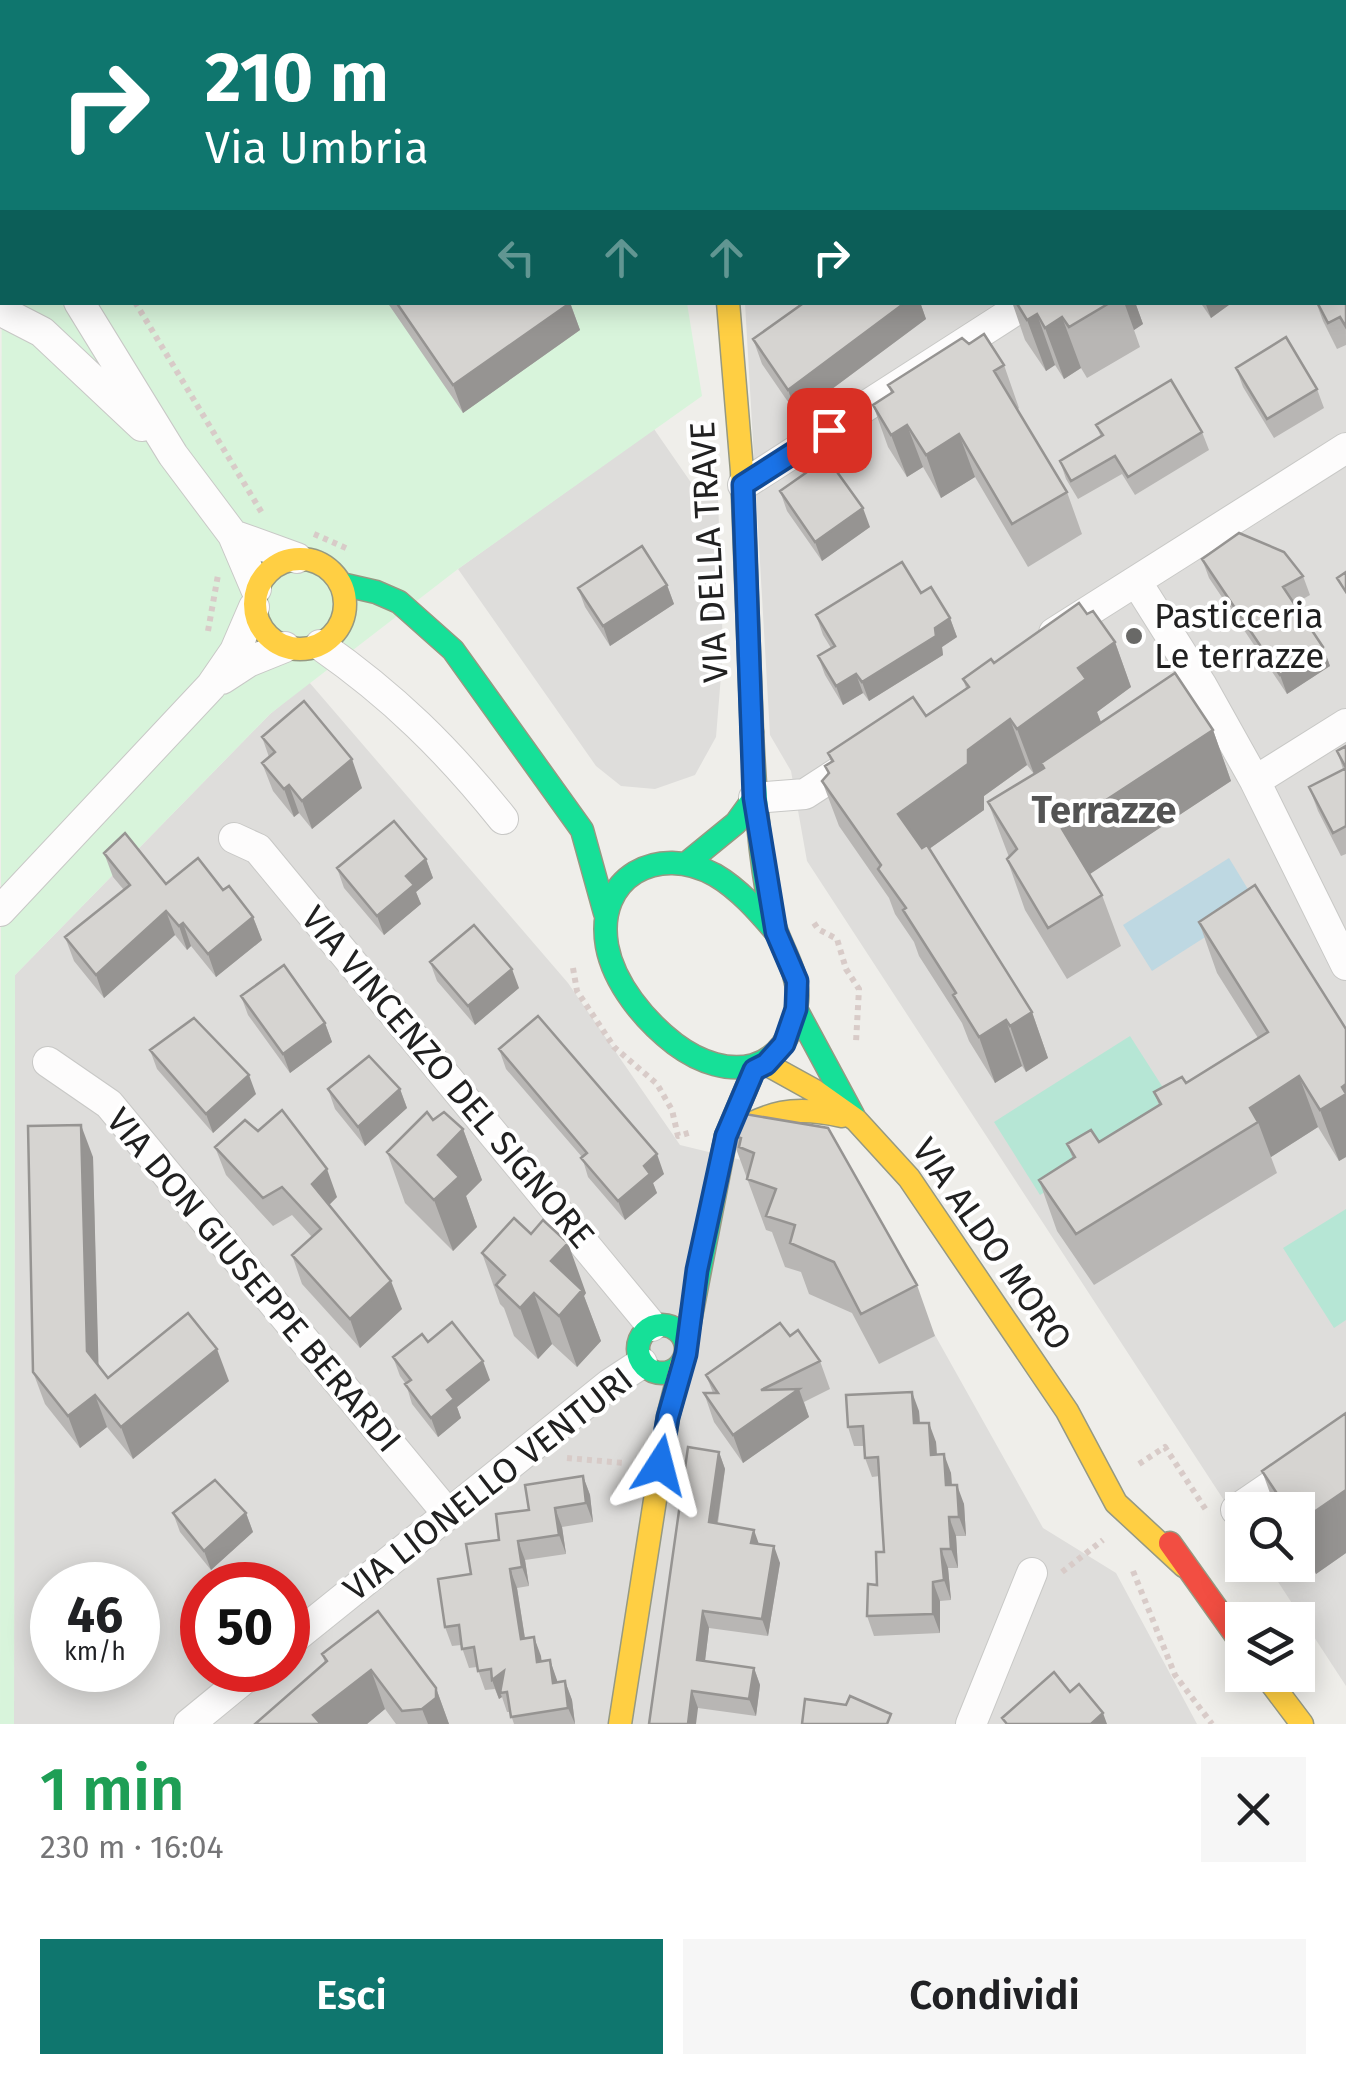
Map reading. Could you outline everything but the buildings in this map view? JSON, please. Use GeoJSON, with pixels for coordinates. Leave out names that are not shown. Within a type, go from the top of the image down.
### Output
{"type":"FeatureCollection","features":[{"type":"Feature","properties":{"kind":"main road","name":"VIA DELLA TRAVE"},"geometry":{"type":"LineString","coordinates":[[728,305],[743,485],[754,798],[776,932],[797,981],[796,1009]]}},
{"type":"Feature","properties":{"kind":"main road"},"geometry":{"type":"LineString","coordinates":[[327,640],[344,619],[346,601],[341,584],[330,569],[301,545],[265,573],[255,598],[258,624],[269,638],[284,647],[303,650],[375,625],[426,623]]}},
{"type":"Feature","properties":{"kind":"main road"},"geometry":{"type":"LineString","coordinates":[[341,584],[399,602],[453,650],[582,830],[605,913],[605,938],[616,975],[648,1020],[685,1053],[705,1083]]}},
{"type":"Feature","properties":{"kind":"main road"},"geometry":{"type":"LineString","coordinates":[[686,863],[736,823],[754,798]]}},
{"type":"Feature","properties":{"kind":"main road","name":"VIA DELLA TRAVE"},"geometry":{"type":"LineString","coordinates":[[582,830],[660,861],[686,863],[719,877],[747,898],[776,932]]}},
{"type":"Feature","properties":{"kind":"main road"},"geometry":{"type":"LineString","coordinates":[[605,913],[617,888],[636,869],[660,861]]}},
{"type":"Feature","properties":{"kind":"main road"},"geometry":{"type":"LineString","coordinates":[[620,1724],[668,1417],[693,1314],[697,1270],[726,1136],[760,1067],[784,1044],[796,1009]]}},
{"type":"Feature","properties":{"kind":"main road","name":"VIA ALDO MORO"},"geometry":{"type":"LineString","coordinates":[[796,1009],[856,1120]]}},
{"type":"Feature","properties":{"kind":"main road"},"geometry":{"type":"LineString","coordinates":[[685,1053],[736,1071],[760,1067]]}},
{"type":"Feature","properties":{"kind":"main road","name":"VIA ALDO MORO"},"geometry":{"type":"LineString","coordinates":[[760,1067],[815,1091],[856,1120],[908,1178],[1066,1411],[1116,1503],[1184,1566]]}},
{"type":"Feature","properties":{"kind":"main road"},"geometry":{"type":"LineString","coordinates":[[717,1107],[726,1136]]}},
{"type":"Feature","properties":{"kind":"main road"},"geometry":{"type":"LineString","coordinates":[[726,1136],[782,1108],[806,1108],[856,1120]]}},
{"type":"Feature","properties":{"kind":"main road"},"geometry":{"type":"LineString","coordinates":[[668,1417],[639,1342],[657,1326],[697,1270]]}},
{"type":"Feature","properties":{"kind":"main road"},"geometry":{"type":"LineString","coordinates":[[657,1326],[672,1326],[683,1353]]}},
{"type":"Feature","properties":{"kind":"main road"},"geometry":{"type":"LineString","coordinates":[[646,1366],[660,1373],[672,1372],[683,1353]]}},
{"type":"Feature","properties":{"kind":"main road","name":"VIA ALDO MORO"},"geometry":{"type":"LineString","coordinates":[[1066,1411],[1132,1471],[1184,1566],[1225,1621]]}},
{"type":"Feature","properties":{"kind":"main road"},"geometry":{"type":"LineString","coordinates":[[1278,1692],[1302,1724]]}},
{"type":"Feature","properties":{"kind":"street"},"geometry":{"type":"LineString","coordinates":[[3,305],[10,315],[42,332],[173,455]]}},
{"type":"Feature","properties":{"kind":"street"},"geometry":{"type":"LineString","coordinates":[[0,912],[211,686],[235,651],[255,598],[232,536],[173,455],[81,305]]}},
{"type":"Feature","properties":{"kind":"street"},"geometry":{"type":"LineString","coordinates":[[743,485],[1023,305]]}},
{"type":"Feature","properties":{"kind":"street"},"geometry":{"type":"LineString","coordinates":[[1036,645],[1346,448]]}},
{"type":"Feature","properties":{"kind":"street"},"geometry":{"type":"LineString","coordinates":[[232,536],[301,545]]}},
{"type":"Feature","properties":{"kind":"street"},"geometry":{"type":"LineString","coordinates":[[1136,581],[1202,686],[1255,781],[1346,964]]}},
{"type":"Feature","properties":{"kind":"street"},"geometry":{"type":"LineString","coordinates":[[327,640],[457,762],[503,818]]}},
{"type":"Feature","properties":{"kind":"street"},"geometry":{"type":"LineString","coordinates":[[211,686],[248,662],[284,647]]}},
{"type":"Feature","properties":{"kind":"street"},"geometry":{"type":"LineString","coordinates":[[1255,781],[1346,724]]}},
{"type":"Feature","properties":{"kind":"street"},"geometry":{"type":"LineString","coordinates":[[754,798],[805,794],[888,741]]}},
{"type":"Feature","properties":{"kind":"street","name":"VIA VINCENZO DEL SIGNORE"},"geometry":{"type":"LineString","coordinates":[[234,838],[258,849],[657,1326]]}},
{"type":"Feature","properties":{"kind":"street","name":"VIA DON GIUSEPPE BERARDI"},"geometry":{"type":"LineString","coordinates":[[48,1062],[109,1104],[447,1513]]}},
{"type":"Feature","properties":{"kind":"street","name":"VIA LIONELLO VENTURI"},"geometry":{"type":"LineString","coordinates":[[310,1625],[610,1384],[646,1366]]}},
{"type":"Feature","properties":{"kind":"street"},"geometry":{"type":"LineString","coordinates":[[1262,1492],[1346,1435]]}},
{"type":"Feature","properties":{"kind":"street"},"geometry":{"type":"LineString","coordinates":[[971,1724],[1032,1572]]}},
{"type":"Feature","properties":{"kind":"street"},"geometry":{"type":"LineString","coordinates":[[189,1724],[228,1692]]}},
{"type":"Feature","properties":{"kind":"path"},"geometry":{"type":"LineString","coordinates":[[137,305],[266,516]]}},
{"type":"Feature","properties":{"kind":"path"},"geometry":{"type":"LineString","coordinates":[[301,545],[334,541],[360,558]]}},
{"type":"Feature","properties":{"kind":"path"},"geometry":{"type":"LineString","coordinates":[[207,636],[218,571]]}},
{"type":"Feature","properties":{"kind":"path"},"geometry":{"type":"LineString","coordinates":[[1132,1471],[1165,1447],[1214,1524],[1225,1517]]}},
{"type":"Feature","properties":{"kind":"path"},"geometry":{"type":"LineString","coordinates":[[520,1455],[660,1465]]}},
{"type":"Feature","properties":{"kind":"path"},"geometry":{"type":"LineString","coordinates":[[1032,1572],[1052,1580],[1116,1530]]}},
{"type":"Feature","properties":{"kind":"path"},"geometry":{"type":"LineString","coordinates":[[1131,1566],[1175,1675],[1212,1724]]}},
{"type":"Feature","properties":{"kind":"shaded area"},"geometry":{"type":"Polygon","coordinates":[[[745,305],[1346,305],[1346,1686],[1315,1639],[1315,1602],[1291,1602],[1278,1582],[1315,1582],[1315,1492],[1225,1492],[1225,1502],[807,861],[791,771],[770,735],[745,305]]]}},
{"type":"Feature","properties":{"kind":"shaded area"},"geometry":{"type":"Polygon","coordinates":[[[654,429],[701,497],[718,496],[723,651],[716,737],[695,775],[655,789],[621,786],[596,766],[458,569],[654,429]]]}},
{"type":"Feature","properties":{"kind":"shaded area"},"geometry":{"type":"Polygon","coordinates":[[[309,682],[568,983],[680,1145],[758,1164],[847,1178],[1043,1528],[1116,1573],[1197,1724],[14,1724],[15,975],[270,714],[309,682]]]}},
{"type":"Feature","properties":{"kind":"green space"},"geometry":{"type":"Polygon","coordinates":[[[2,305],[687,305],[702,396],[458,569],[270,714],[15,975],[14,1724],[0,1724],[2,305]]]}},
{"type":"Feature","properties":{"kind":"green space"},"geometry":{"type":"Polygon","coordinates":[[[1130,1036],[1176,1108],[1040,1195],[994,1122],[1130,1036]]]}},
{"type":"Feature","properties":{"kind":"green space"},"geometry":{"type":"Polygon","coordinates":[[[1346,1209],[1346,1320],[1334,1328],[1283,1248],[1346,1209]]]}},
{"type":"Feature","properties":{"kind":"water"},"geometry":{"type":"Polygon","coordinates":[[[1229,858],[1257,904],[1152,971],[1123,925],[1229,858]]]}},
{"type":"Feature","properties":{"kind":"traffic: fast"},"geometry":{"type":"LineString","coordinates":[[341,584],[399,602],[453,650],[582,830],[605,913]]}},
{"type":"Feature","properties":{"kind":"traffic: fast"},"geometry":{"type":"LineString","coordinates":[[752,732],[767,892],[797,990],[792,1026],[782,1045],[769,1058],[753,1065],[715,1064],[695,1056],[675,1044],[642,1013],[616,974],[607,946],[606,922],[611,901],[621,885],[653,865],[672,863],[694,866],[715,875],[748,901],[776,932]]}},
{"type":"Feature","properties":{"kind":"traffic: fast"},"geometry":{"type":"LineString","coordinates":[[687,863],[736,823],[754,798]]}},
{"type":"Feature","properties":{"kind":"traffic: fast"},"geometry":{"type":"LineString","coordinates":[[796,1009],[853,1115]]}},
{"type":"Feature","properties":{"kind":"traffic: fast"},"geometry":{"type":"LineString","coordinates":[[686,1342],[726,1136],[754,1070]]}},
{"type":"Feature","properties":{"kind":"traffic: fast"},"geometry":{"type":"LineString","coordinates":[[662,1325],[679,1332],[686,1349],[679,1366],[662,1373],[645,1366],[638,1349],[645,1332],[662,1325]]}},
{"type":"Feature","properties":{"kind":"traffic: slow"},"geometry":{"type":"LineString","coordinates":[[728,305],[742,471],[752,732]]}},
{"type":"Feature","properties":{"kind":"traffic: slow"},"geometry":{"type":"LineString","coordinates":[[291,559],[309,559],[325,566],[338,579],[345,604],[338,629],[325,642],[309,649],[291,649],[275,642],[262,629],[255,613],[255,595],[262,579],[275,566],[291,559]]}},
{"type":"Feature","properties":{"kind":"traffic: slow"},"geometry":{"type":"LineString","coordinates":[[766,1064],[856,1120],[909,1178],[1067,1411],[1116,1503],[1184,1566]]}},
{"type":"Feature","properties":{"kind":"traffic: slow"},"geometry":{"type":"LineString","coordinates":[[726,1136],[782,1113],[809,1111],[842,1116]]}},
{"type":"Feature","properties":{"kind":"traffic: slow"},"geometry":{"type":"LineString","coordinates":[[620,1724],[668,1417],[681,1365]]}},
{"type":"Feature","properties":{"kind":"traffic: slow"},"geometry":{"type":"LineString","coordinates":[[1278,1692],[1302,1724]]}},
{"type":"Feature","properties":{"kind":"traffic: jam"},"geometry":{"type":"LineString","coordinates":[[1170,1543],[1225,1620]]}},
{"type":"Feature","properties":{"kind":"place","name":"Pasticceria Le terrazze"},"geometry":{"type":"Point","coordinates":[1134,636]}},
{"type":"Feature","properties":{"kind":"district","name":"Terrazze"},"geometry":{"type":"Point","coordinates":[1104,810]}},
{"type":"Feature","properties":{"kind":"route"},"geometry":{"type":"LineString","coordinates":[[660,1465],[668,1417],[686,1354],[697,1270],[726,1136],[754,1070],[766,1064],[784,1044],[796,1009],[797,981],[776,932],[754,798],[743,485],[829,430]]}}]}
